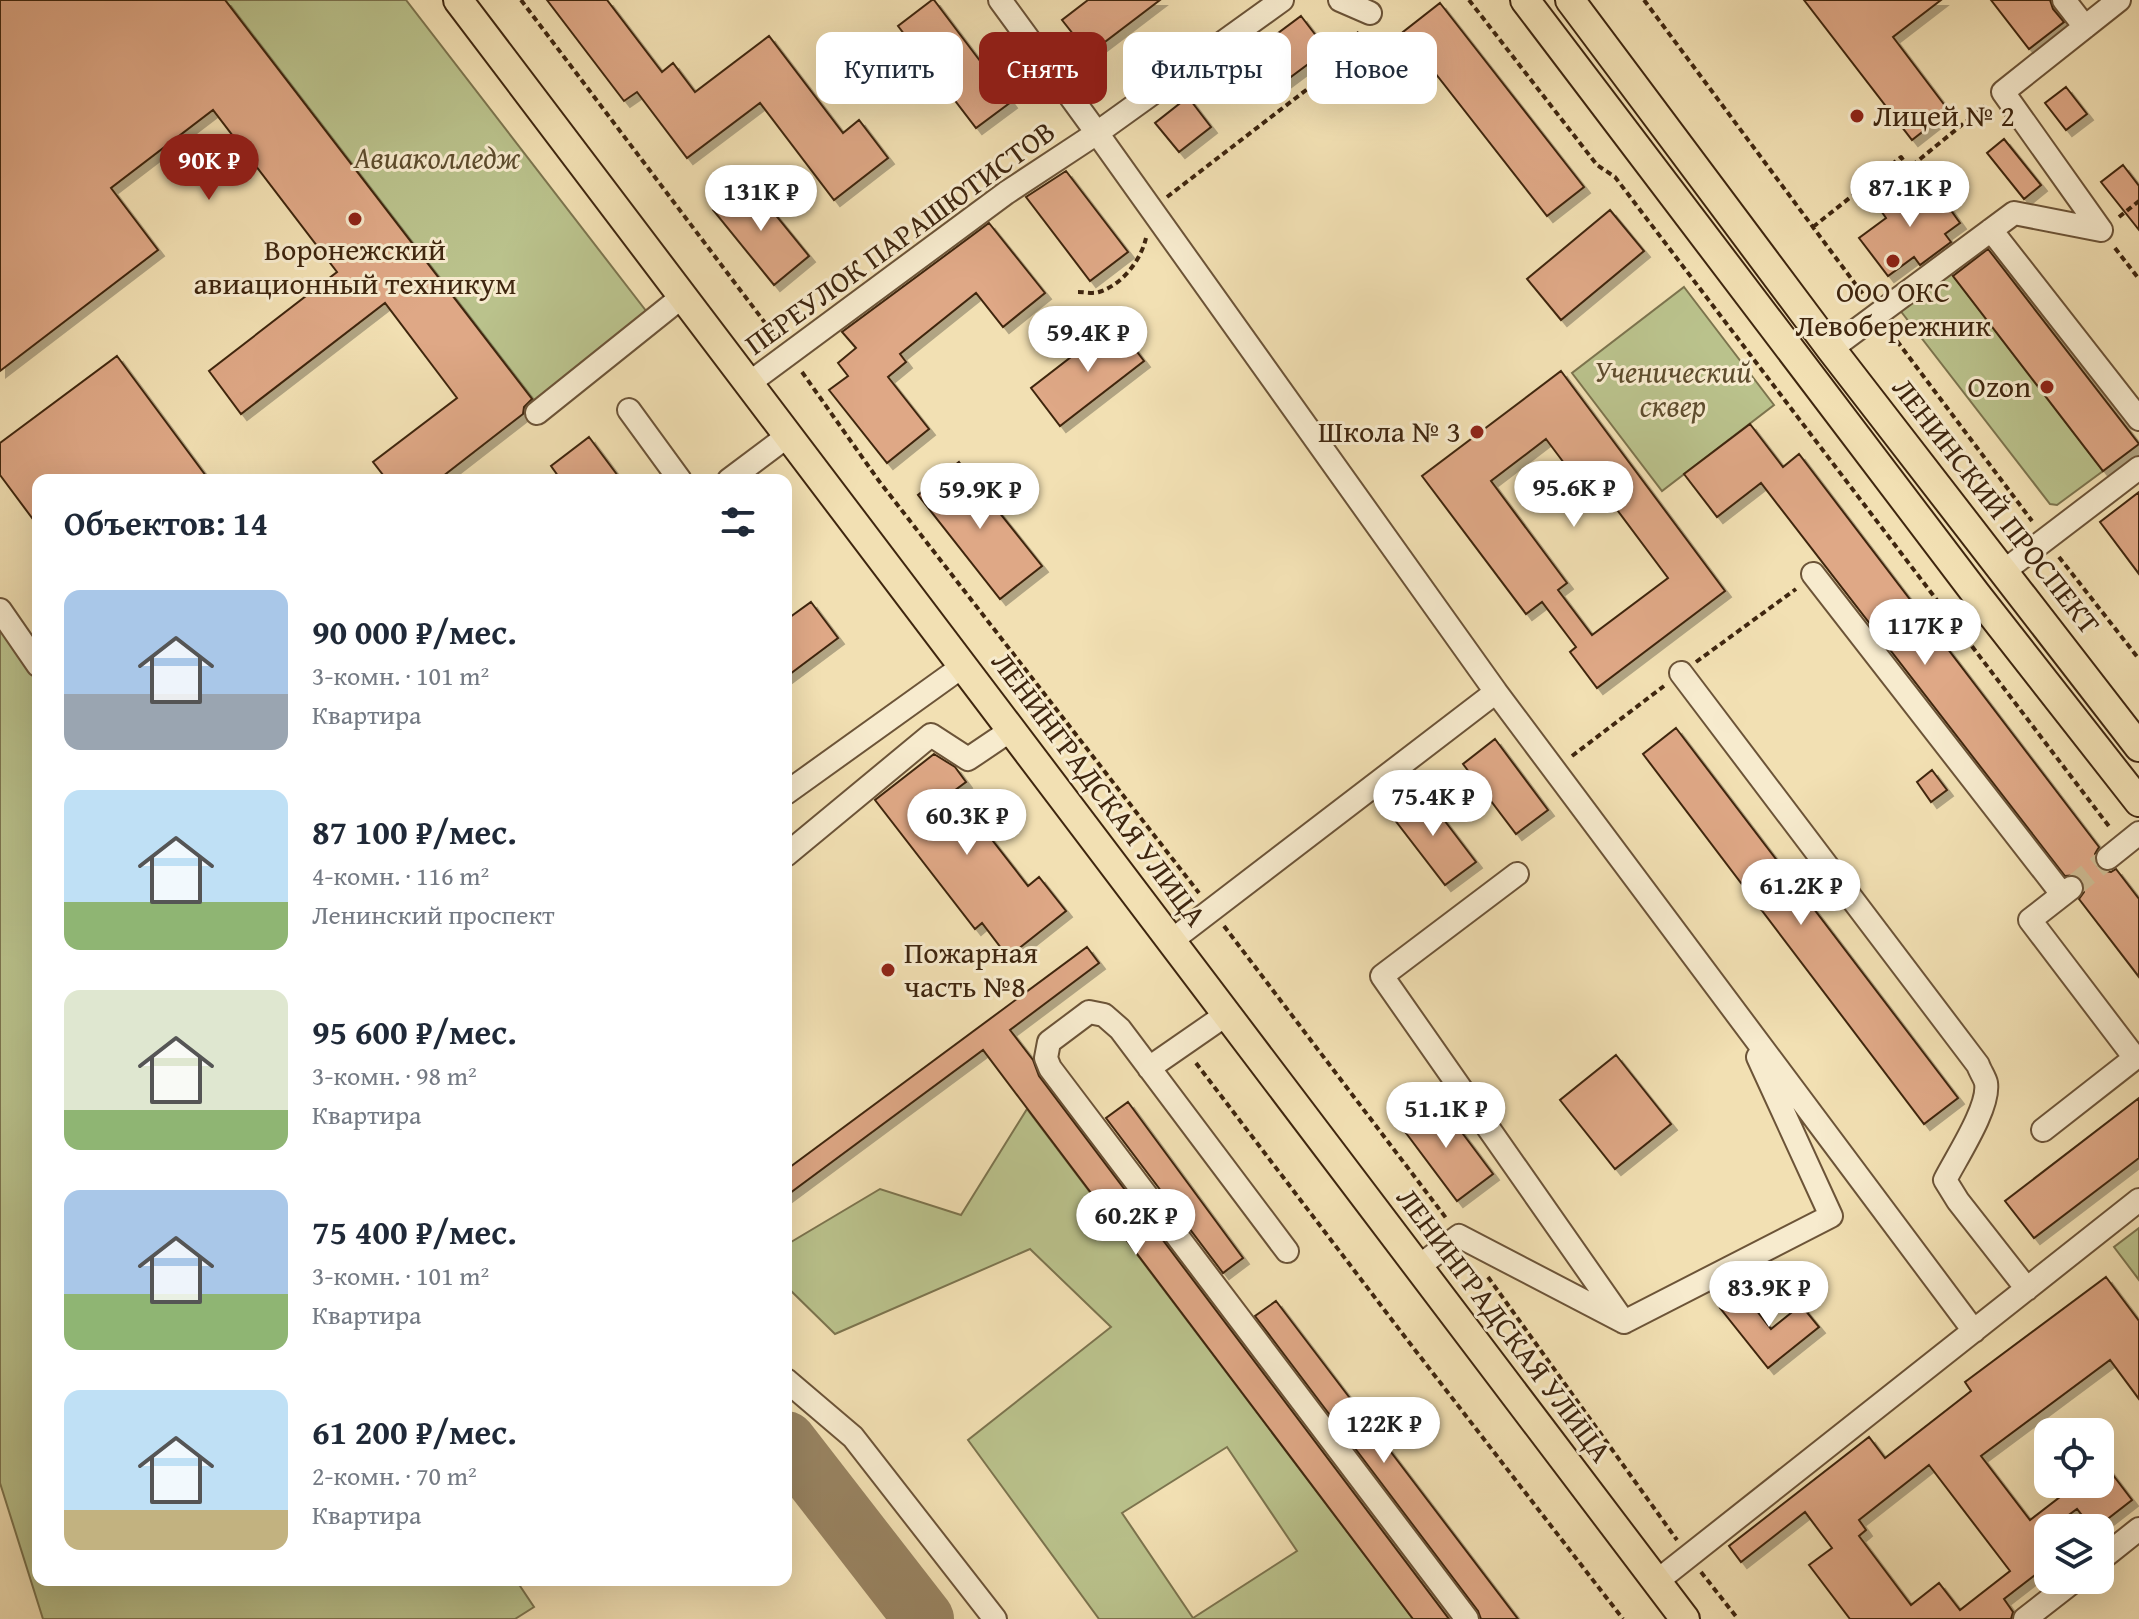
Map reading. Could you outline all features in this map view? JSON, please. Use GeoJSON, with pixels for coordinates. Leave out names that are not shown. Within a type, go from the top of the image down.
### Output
{"type":"FeatureCollection","features":[{"type":"Feature","properties":{"kind":"main road","name":"ЛЕНИНГРАДСКАЯ УЛИЦА"},"geometry":{"type":"LineString","coordinates":[[458,0],[1685,1619]]}},
{"type":"Feature","properties":{"kind":"main road"},"geometry":{"type":"LineString","coordinates":[[1525,0],[1976,594],[2139,802]]}},
{"type":"Feature","properties":{"kind":"main road","name":"ЛЕНИНСКИЙ ПРОСПЕКТ"},"geometry":{"type":"LineString","coordinates":[[1570,0],[1831,349],[2139,747]]}},
{"type":"Feature","properties":{"kind":"street"},"geometry":{"type":"LineString","coordinates":[[1000,0],[1496,692],[1974,1331]]}},
{"type":"Feature","properties":{"kind":"street","name":"ПЕРЕУЛОК ПАРАШЮТИСТОВ"},"geometry":{"type":"LineString","coordinates":[[748,384],[1006,193],[1097,133],[1282,0]]}},
{"type":"Feature","properties":{"kind":"street"},"geometry":{"type":"LineString","coordinates":[[1340,0],[1370,13]]}},
{"type":"Feature","properties":{"kind":"street"},"geometry":{"type":"LineString","coordinates":[[2064,0],[2085,27]]}},
{"type":"Feature","properties":{"kind":"street"},"geometry":{"type":"LineString","coordinates":[[2101,230],[2003,92],[2119,0]]}},
{"type":"Feature","properties":{"kind":"street"},"geometry":{"type":"LineString","coordinates":[[1831,349],[2014,213],[2101,230]]}},
{"type":"Feature","properties":{"kind":"street"},"geometry":{"type":"LineString","coordinates":[[1991,230],[2139,419]]}},
{"type":"Feature","properties":{"kind":"street"},"geometry":{"type":"LineString","coordinates":[[537,413],[683,296]]}},
{"type":"Feature","properties":{"kind":"street"},"geometry":{"type":"LineString","coordinates":[[629,410],[676,474]]}},
{"type":"Feature","properties":{"kind":"street"},"geometry":{"type":"LineString","coordinates":[[737,474],[789,435]]}},
{"type":"Feature","properties":{"kind":"street"},"geometry":{"type":"LineString","coordinates":[[2004,571],[2136,475]]}},
{"type":"Feature","properties":{"kind":"street"},"geometry":{"type":"LineString","coordinates":[[1813,574],[2066,891],[2030,920],[2135,1058],[2043,1130]]}},
{"type":"Feature","properties":{"kind":"street"},"geometry":{"type":"LineString","coordinates":[[0,610],[32,656]]}},
{"type":"Feature","properties":{"kind":"street"},"geometry":{"type":"LineString","coordinates":[[792,789],[963,666]]}},
{"type":"Feature","properties":{"kind":"street"},"geometry":{"type":"LineString","coordinates":[[1681,673],[1978,1065],[1986,1084],[1985,1100],[1945,1180],[2027,1289]]}},
{"type":"Feature","properties":{"kind":"street"},"geometry":{"type":"LineString","coordinates":[[1171,941],[1496,692]]}},
{"type":"Feature","properties":{"kind":"street"},"geometry":{"type":"LineString","coordinates":[[792,850],[931,735],[968,759],[1011,730]]}},
{"type":"Feature","properties":{"kind":"street"},"geometry":{"type":"LineString","coordinates":[[1517,874],[1382,976],[1624,1322]]}},
{"type":"Feature","properties":{"kind":"street"},"geometry":{"type":"LineString","coordinates":[[1287,1251],[1120,1029],[1104,1015],[1089,1012],[1049,1042],[1046,1058],[1050,1068],[1467,1619]]}},
{"type":"Feature","properties":{"kind":"street"},"geometry":{"type":"LineString","coordinates":[[1149,1068],[1227,1014]]}},
{"type":"Feature","properties":{"kind":"street"},"geometry":{"type":"LineString","coordinates":[[1624,1322],[1831,1216],[1739,1016]]}},
{"type":"Feature","properties":{"kind":"street"},"geometry":{"type":"LineString","coordinates":[[1656,1582],[2139,1200]]}},
{"type":"Feature","properties":{"kind":"street"},"geometry":{"type":"LineString","coordinates":[[1418,1267],[1459,1236],[1624,1322]]}},
{"type":"Feature","properties":{"kind":"street"},"geometry":{"type":"LineString","coordinates":[[792,1385],[853,1437],[995,1619]]}},
{"type":"Feature","properties":{"kind":"street"},"geometry":{"type":"LineString","coordinates":[[2114,1549],[2139,1529]]}},
{"type":"Feature","properties":{"kind":"street"},"geometry":{"type":"LineString","coordinates":[[2025,1619],[2057,1594]]}},
{"type":"Feature","properties":{"kind":"path"},"geometry":{"type":"LineString","coordinates":[[521,0],[789,355],[879,481],[1212,910],[1459,1236]]}},
{"type":"Feature","properties":{"kind":"path"},"geometry":{"type":"LineString","coordinates":[[1469,0],[1597,165],[1615,177],[2123,846]]}},
{"type":"Feature","properties":{"kind":"path"},"geometry":{"type":"LineString","coordinates":[[1078,292],[1098,292],[1120,279],[1137,263],[1146,243],[1151,209],[1342,59],[1370,13]]}},
{"type":"Feature","properties":{"kind":"path"},"geometry":{"type":"LineString","coordinates":[[1813,227],[1901,157],[1909,168],[2003,92]]}},
{"type":"Feature","properties":{"kind":"path"},"geometry":{"type":"LineString","coordinates":[[2101,230],[2139,279]]}},
{"type":"Feature","properties":{"kind":"path"},"geometry":{"type":"LineString","coordinates":[[1182,1045],[1623,1619]]}},
{"type":"Feature","properties":{"kind":"path"},"geometry":{"type":"LineString","coordinates":[[1487,1274],[1689,1556],[1738,1619]]}},
{"type":"Feature","properties":{"kind":"green space","name":"Авиаколледж"},"geometry":{"type":"Polygon","coordinates":[[[225,0],[406,0],[650,316],[536,404],[225,0]]]}},
{"type":"Feature","properties":{"kind":"green space"},"geometry":{"type":"Polygon","coordinates":[[[1939,258],[2103,471],[2057,505],[2050,504],[1889,296],[1939,258]]]}},
{"type":"Feature","properties":{"kind":"green space","name":"Ученический сквер"},"geometry":{"type":"Polygon","coordinates":[[[1684,287],[1774,405],[1662,491],[1572,373],[1684,287]]]}},
{"type":"Feature","properties":{"kind":"green space"},"geometry":{"type":"Polygon","coordinates":[[[0,630],[32,672],[32,1584],[0,1483],[0,630]]]}},
{"type":"Feature","properties":{"kind":"green space"},"geometry":{"type":"Polygon","coordinates":[[[1027,1109],[1413,1619],[1099,1619],[968,1440],[1111,1327],[1030,1249],[835,1334],[792,1292],[792,1241],[880,1189],[961,1215],[1027,1109]],[[1227,1447],[1122,1513],[1193,1618],[1297,1551],[1227,1447]]]}},
{"type":"Feature","properties":{"kind":"green space"},"geometry":{"type":"Polygon","coordinates":[[[2139,1228],[2139,1280],[2114,1247],[2139,1228]]]}},
{"type":"Feature","properties":{"kind":"green space"},"geometry":{"type":"Polygon","coordinates":[[[33,1586],[520,1586],[534,1607],[515,1619],[43,1619],[33,1586]]]}},
{"type":"Feature","properties":{"kind":"building"},"geometry":{"type":"Polygon","coordinates":[[[0,0],[225,0],[532,399],[524,407],[523,414],[446,474],[382,474],[373,462],[457,398],[385,303],[241,414],[209,371],[337,272],[213,110],[111,188],[158,250],[0,371],[0,0]]]}},
{"type":"Feature","properties":{"kind":"building"},"geometry":{"type":"Polygon","coordinates":[[[547,0],[607,0],[662,72],[673,63],[695,92],[769,36],[816,98],[816,104],[821,104],[843,133],[859,120],[888,158],[834,200],[760,103],[687,158],[637,92],[624,101],[547,0]]]}},
{"type":"Feature","properties":{"kind":"building"},"geometry":{"type":"Polygon","coordinates":[[[934,0],[958,32],[903,32],[898,26],[934,0]]]}},
{"type":"Feature","properties":{"kind":"building"},"geometry":{"type":"Polygon","coordinates":[[[1088,0],[1160,0],[1107,40],[1107,32],[1072,32],[1062,20],[1088,0]]]}},
{"type":"Feature","properties":{"kind":"building"},"geometry":{"type":"Polygon","coordinates":[[[1804,0],[1941,0],[1893,37],[1949,111],[1912,140],[1804,0]]]}},
{"type":"Feature","properties":{"kind":"building"},"geometry":{"type":"Polygon","coordinates":[[[1991,0],[2050,0],[2064,22],[2029,49],[1991,0]]]}},
{"type":"Feature","properties":{"kind":"building"},"geometry":{"type":"Polygon","coordinates":[[[1440,3],[1584,187],[1547,216],[1437,75],[1437,32],[1403,32],[1440,3]]]}},
{"type":"Feature","properties":{"kind":"building"},"geometry":{"type":"Polygon","coordinates":[[[1301,16],[1313,32],[1307,32],[1307,65],[1291,77],[1291,32],[1280,32],[1301,16]]]}},
{"type":"Feature","properties":{"kind":"building"},"geometry":{"type":"Polygon","coordinates":[[[963,38],[979,60],[979,104],[1008,104],[976,128],[958,104],[963,104],[963,38]]]}},
{"type":"Feature","properties":{"kind":"building"},"geometry":{"type":"Polygon","coordinates":[[[2066,87],[2087,114],[2066,130],[2045,103],[2066,87]]]}},
{"type":"Feature","properties":{"kind":"building"},"geometry":{"type":"Polygon","coordinates":[[[1179,104],[1193,104],[1211,127],[1179,152],[1155,123],[1179,104]]]}},
{"type":"Feature","properties":{"kind":"building"},"geometry":{"type":"Polygon","coordinates":[[[2004,139],[2041,185],[2024,199],[1987,153],[2004,139]]]}},
{"type":"Feature","properties":{"kind":"building"},"geometry":{"type":"Polygon","coordinates":[[[2123,165],[2139,186],[2139,230],[2101,182],[2123,165]]]}},
{"type":"Feature","properties":{"kind":"building"},"geometry":{"type":"Polygon","coordinates":[[[1066,171],[1128,252],[1090,281],[1026,197],[1066,171]]]}},
{"type":"Feature","properties":{"kind":"building"},"geometry":{"type":"Polygon","coordinates":[[[748,181],[809,256],[774,285],[713,210],[748,181]]]}},
{"type":"Feature","properties":{"kind":"building"},"geometry":{"type":"Polygon","coordinates":[[[1905,184],[1914,197],[1932,184],[1960,223],[1945,234],[1951,242],[1920,265],[1914,257],[1888,276],[1859,238],[1886,218],[1877,205],[1905,184]]]}},
{"type":"Feature","properties":{"kind":"building"},"geometry":{"type":"Polygon","coordinates":[[[1610,210],[1644,251],[1561,320],[1527,279],[1610,210]]]}},
{"type":"Feature","properties":{"kind":"building"},"geometry":{"type":"Polygon","coordinates":[[[989,223],[1045,293],[1003,327],[976,293],[900,354],[906,362],[888,377],[929,429],[887,463],[829,390],[848,376],[838,363],[856,348],[842,332],[989,223]]]}},
{"type":"Feature","properties":{"kind":"building"},"geometry":{"type":"Polygon","coordinates":[[[1988,249],[2139,444],[2103,471],[1953,276],[1988,249]]]}},
{"type":"Feature","properties":{"kind":"building"},"geometry":{"type":"Polygon","coordinates":[[[1115,323],[1144,361],[1060,426],[1031,388],[1115,323]]]}},
{"type":"Feature","properties":{"kind":"building"},"geometry":{"type":"Polygon","coordinates":[[[117,356],[205,474],[32,474],[32,518],[0,475],[0,443],[117,356]]]}},
{"type":"Feature","properties":{"kind":"building"},"geometry":{"type":"Polygon","coordinates":[[[1561,371],[1725,591],[1597,688],[1570,652],[1576,647],[1542,602],[1526,614],[1422,476],[1561,371]],[[1546,439],[1491,481],[1567,583],[1558,590],[1592,635],[1668,578],[1603,491],[1591,499],[1546,439]]]}},
{"type":"Feature","properties":{"kind":"building"},"geometry":{"type":"Polygon","coordinates":[[[1750,424],[1783,467],[1799,454],[2099,847],[2095,854],[2097,866],[2104,871],[2116,869],[2139,899],[2139,977],[2079,899],[2084,892],[2082,880],[2076,875],[2065,876],[1761,483],[1717,517],[1684,474],[1750,424]]]}},
{"type":"Feature","properties":{"kind":"building"},"geometry":{"type":"Polygon","coordinates":[[[589,437],[617,474],[557,474],[551,466],[589,437]]]}},
{"type":"Feature","properties":{"kind":"building"},"geometry":{"type":"Polygon","coordinates":[[[959,462],[1042,566],[1000,599],[918,495],[959,462]]]}},
{"type":"Feature","properties":{"kind":"building"},"geometry":{"type":"Polygon","coordinates":[[[2139,492],[2139,574],[2100,522],[2139,492]]]}},
{"type":"Feature","properties":{"kind":"building"},"geometry":{"type":"Polygon","coordinates":[[[811,602],[838,638],[792,672],[792,616],[811,602]]]}},
{"type":"Feature","properties":{"kind":"building"},"geometry":{"type":"Polygon","coordinates":[[[1676,728],[1958,1098],[1924,1124],[1643,754],[1676,728]]]}},
{"type":"Feature","properties":{"kind":"building"},"geometry":{"type":"Polygon","coordinates":[[[1495,739],[1548,810],[1516,834],[1463,764],[1495,739]]]}},
{"type":"Feature","properties":{"kind":"building"},"geometry":{"type":"Polygon","coordinates":[[[934,754],[955,767],[966,782],[954,791],[1028,886],[1039,877],[1066,911],[1008,957],[982,923],[975,929],[875,800],[934,754]]]}},
{"type":"Feature","properties":{"kind":"building"},"geometry":{"type":"Polygon","coordinates":[[[1932,770],[1947,790],[1931,802],[1917,782],[1932,770]]]}},
{"type":"Feature","properties":{"kind":"building"},"geometry":{"type":"Polygon","coordinates":[[[1422,791],[1476,862],[1445,885],[1391,815],[1422,791]]]}},
{"type":"Feature","properties":{"kind":"building"},"geometry":{"type":"Polygon","coordinates":[[[1087,947],[1099,963],[1010,1030],[1033,1060],[1039,1076],[1449,1619],[1413,1619],[983,1050],[792,1192],[792,1166],[1087,947]]]}},
{"type":"Feature","properties":{"kind":"building"},"geometry":{"type":"Polygon","coordinates":[[[1616,1055],[1671,1124],[1615,1169],[1560,1100],[1616,1055]]]}},
{"type":"Feature","properties":{"kind":"building"},"geometry":{"type":"Polygon","coordinates":[[[1436,1098],[1493,1174],[1457,1201],[1400,1125],[1436,1098]]]}},
{"type":"Feature","properties":{"kind":"building"},"geometry":{"type":"Polygon","coordinates":[[[2139,1098],[2139,1158],[2034,1238],[2005,1201],[2139,1098]]]}},
{"type":"Feature","properties":{"kind":"building"},"geometry":{"type":"Polygon","coordinates":[[[1128,1102],[1243,1258],[1223,1273],[1106,1118],[1128,1102]]]}},
{"type":"Feature","properties":{"kind":"building"},"geometry":{"type":"Polygon","coordinates":[[[2106,1277],[2139,1321],[2139,1399],[2110,1360],[1981,1456],[2030,1520],[2034,1517],[2034,1576],[2004,1599],[2013,1612],[2011,1619],[1850,1619],[1809,1565],[1832,1548],[1805,1512],[1741,1562],[1729,1546],[1869,1437],[1885,1458],[1971,1391],[1965,1382],[2106,1277]],[[1929,1465],[1859,1520],[1866,1530],[1859,1536],[1911,1605],[1939,1583],[1960,1610],[2010,1571],[1929,1465]]]}},
{"type":"Feature","properties":{"kind":"building"},"geometry":{"type":"Polygon","coordinates":[[[1742,1292],[1771,1329],[1801,1305],[1819,1327],[1768,1368],[1720,1308],[1742,1292]]]}},
{"type":"Feature","properties":{"kind":"building"},"geometry":{"type":"Polygon","coordinates":[[[1276,1301],[1518,1619],[1481,1619],[1255,1316],[1276,1301]]]}},
{"type":"Feature","properties":{"kind":"building"},"geometry":{"type":"Polygon","coordinates":[[[2114,1476],[2132,1500],[2114,1514],[2081,1514],[2077,1509],[2070,1514],[2038,1514],[2059,1498],[2114,1498],[2114,1476]]]}},
{"type":"Feature","properties":{"kind":"taxiway"},"geometry":{"type":"LineString","coordinates":[[792,1449],[924,1619]]}},
{"type":"Feature","properties":{"kind":"tunnel"},"geometry":{"type":"LineString","coordinates":[[2071,888],[2108,858]]}},
{"type":"Feature","properties":{"kind":"place","name":"Лицей № 2"},"geometry":{"type":"Point","coordinates":[1857,116]}},
{"type":"Feature","properties":{"kind":"place","name":"Воронежский авиационный техникум"},"geometry":{"type":"Point","coordinates":[355,219]}},
{"type":"Feature","properties":{"kind":"place","name":"ООО ОКС Левобережник"},"geometry":{"type":"Point","coordinates":[1893,261]}},
{"type":"Feature","properties":{"kind":"place","name":"Ozon"},"geometry":{"type":"Point","coordinates":[2047,387]}},
{"type":"Feature","properties":{"kind":"place","name":"Школа № 3"},"geometry":{"type":"Point","coordinates":[1477,432]}},
{"type":"Feature","properties":{"kind":"place","name":"Пожарная часть №8"},"geometry":{"type":"Point","coordinates":[888,970]}}]}
